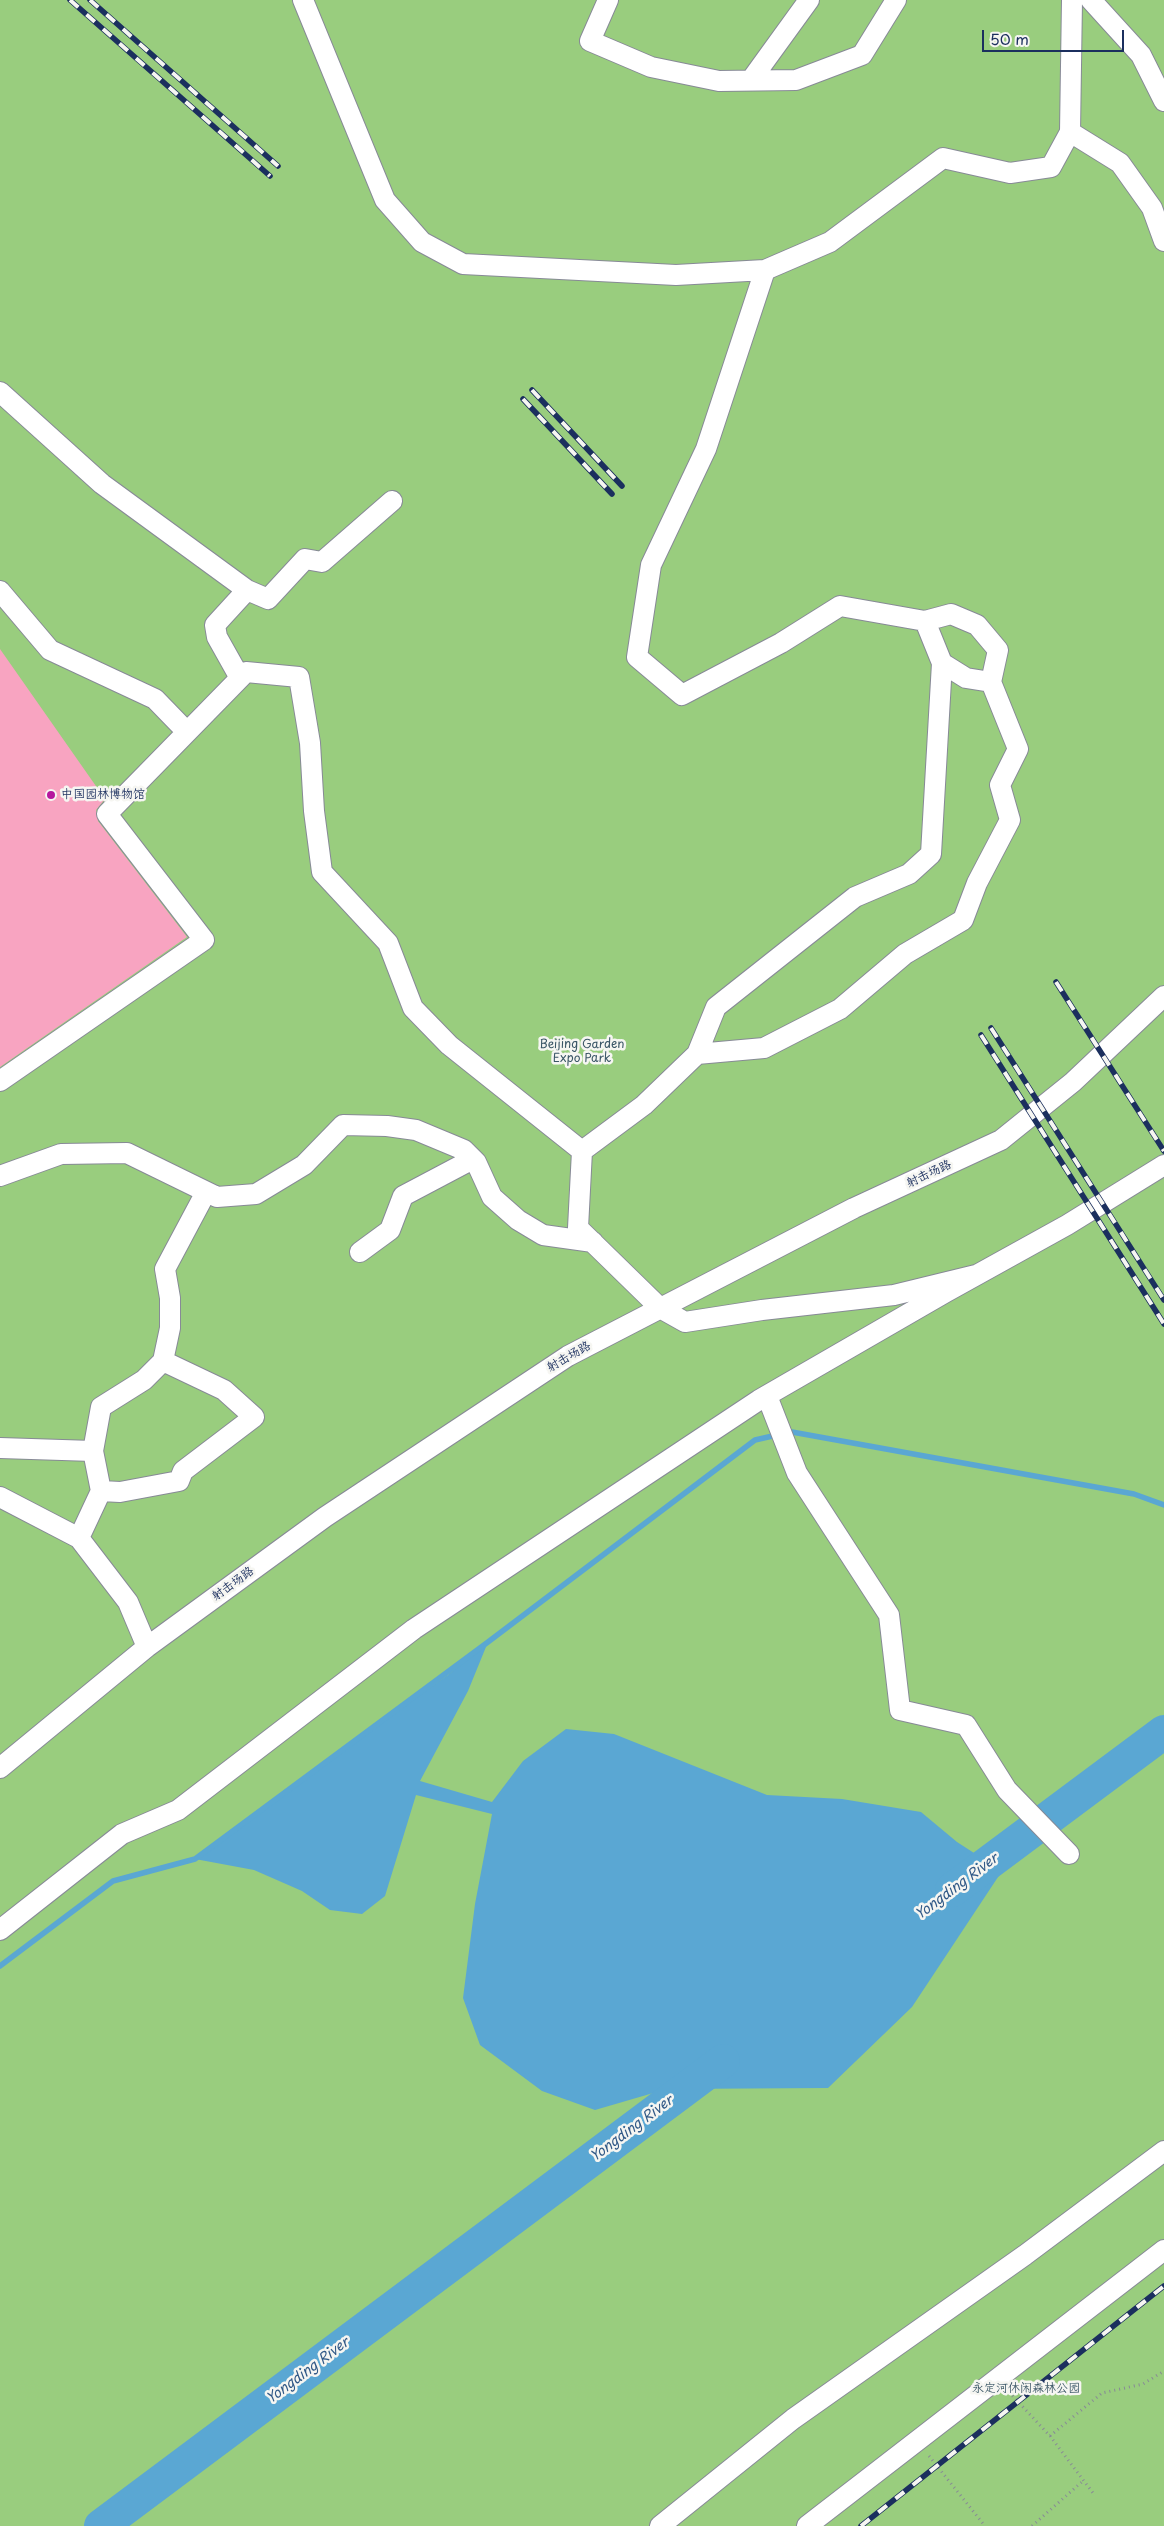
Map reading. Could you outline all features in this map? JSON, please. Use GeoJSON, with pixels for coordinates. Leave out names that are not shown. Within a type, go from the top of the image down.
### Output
{"type":"FeatureCollection","features":[{"type":"Feature","properties":{"kind":"street"},"geometry":{"type":"LineString","coordinates":[[303,0],[385,200],[422,242],[463,264],[676,276],[765,270],[830,242],[943,158],[1010,173],[1051,167],[1070,132],[1072,0]]}},
{"type":"Feature","properties":{"kind":"street"},"geometry":{"type":"LineString","coordinates":[[608,0],[590,41],[651,67],[719,81],[796,80],[862,55],[896,0]]}},
{"type":"Feature","properties":{"kind":"street"},"geometry":{"type":"LineString","coordinates":[[751,80],[809,0]]}},
{"type":"Feature","properties":{"kind":"street"},"geometry":{"type":"LineString","coordinates":[[1092,0],[1141,55],[1164,102]]}},
{"type":"Feature","properties":{"kind":"street"},"geometry":{"type":"LineString","coordinates":[[1070,132],[1120,163],[1152,208],[1164,241]]}},
{"type":"Feature","properties":{"kind":"street"},"geometry":{"type":"LineString","coordinates":[[697,1054],[764,1048],[840,1009],[905,954],[963,920],[976,883],[1010,820],[1000,785],[1018,749],[991,682],[998,650],[977,625],[951,614],[926,621],[840,606],[781,643],[682,695],[637,657],[651,565],[706,449],[765,270]]}},
{"type":"Feature","properties":{"kind":"street"},"geometry":{"type":"LineString","coordinates":[[0,392],[102,484],[247,590],[268,599],[305,559],[322,562],[392,501]]}},
{"type":"Feature","properties":{"kind":"street"},"geometry":{"type":"LineString","coordinates":[[240,678],[217,637],[215,625],[247,590]]}},
{"type":"Feature","properties":{"kind":"street"},"geometry":{"type":"LineString","coordinates":[[0,592],[50,650],[155,699],[187,732]]}},
{"type":"Feature","properties":{"kind":"street"},"geometry":{"type":"LineString","coordinates":[[582,1150],[644,1105],[697,1054],[716,1007],[855,897],[909,874],[931,854],[942,663],[926,621]]}},
{"type":"Feature","properties":{"kind":"street"},"geometry":{"type":"LineString","coordinates":[[942,663],[966,678],[991,682]]}},
{"type":"Feature","properties":{"kind":"street"},"geometry":{"type":"LineString","coordinates":[[0,1081],[204,940],[107,814],[246,672],[299,677],[310,743],[314,810],[322,872],[388,943],[413,1008],[449,1045],[582,1150]]}},
{"type":"Feature","properties":{"kind":"street","name":"射击场路"},"geometry":{"type":"LineString","coordinates":[[0,1768],[147,1647],[325,1516],[560,1361],[854,1208],[1001,1140],[1073,1082],[1164,996]]}},
{"type":"Feature","properties":{"kind":"street"},"geometry":{"type":"LineString","coordinates":[[0,1176],[61,1154],[126,1154],[217,1198],[256,1194],[304,1165],[343,1125],[386,1126],[416,1130],[464,1150],[473,1159],[492,1198],[518,1220],[543,1236],[593,1242]]}},
{"type":"Feature","properties":{"kind":"street"},"geometry":{"type":"LineString","coordinates":[[582,1150],[578,1228],[660,1308],[685,1322],[762,1310],[894,1295],[976,1275]]}},
{"type":"Feature","properties":{"kind":"street"},"geometry":{"type":"LineString","coordinates":[[360,1252],[390,1230],[403,1196],[473,1159]]}},
{"type":"Feature","properties":{"kind":"street"},"geometry":{"type":"LineString","coordinates":[[0,1930],[122,1834],[178,1810],[414,1629],[767,1396],[976,1275],[1067,1225],[1164,1165]]}},
{"type":"Feature","properties":{"kind":"street"},"geometry":{"type":"LineString","coordinates":[[79,1538],[101,1491],[93,1451],[101,1407],[144,1380],[164,1361],[170,1328],[170,1298],[166,1269],[206,1192]]}},
{"type":"Feature","properties":{"kind":"street"},"geometry":{"type":"LineString","coordinates":[[101,1491],[120,1492],[179,1481],[183,1471],[254,1417],[224,1390],[164,1361]]}},
{"type":"Feature","properties":{"kind":"street"},"geometry":{"type":"LineString","coordinates":[[767,1396],[797,1473],[889,1615],[900,1710],[966,1724],[1007,1790],[1069,1854]]}},
{"type":"Feature","properties":{"kind":"street"},"geometry":{"type":"LineString","coordinates":[[0,1448],[93,1451]]}},
{"type":"Feature","properties":{"kind":"street"},"geometry":{"type":"LineString","coordinates":[[0,1497],[79,1538],[128,1602],[147,1647]]}},
{"type":"Feature","properties":{"kind":"street"},"geometry":{"type":"LineString","coordinates":[[660,2526],[793,2419],[1025,2255],[1164,2150]]}},
{"type":"Feature","properties":{"kind":"street"},"geometry":{"type":"LineString","coordinates":[[807,2526],[1164,2250]]}},
{"type":"Feature","properties":{"kind":"path"},"geometry":{"type":"LineString","coordinates":[[1050,2436],[1102,2393],[1143,2384],[1164,2371]]}},
{"type":"Feature","properties":{"kind":"path"},"geometry":{"type":"LineString","coordinates":[[997,2379],[1050,2436],[1093,2493]]}},
{"type":"Feature","properties":{"kind":"path"},"geometry":{"type":"LineString","coordinates":[[918,2440],[985,2526]]}},
{"type":"Feature","properties":{"kind":"path"},"geometry":{"type":"LineString","coordinates":[[1032,2526],[1084,2480]]}},
{"type":"Feature","properties":{"kind":"green space","name":"Beijing Garden Expo Park"},"geometry":{"type":"Polygon","coordinates":[[[0,0],[1164,0],[1164,2526],[0,2526],[0,0]]]}},
{"type":"Feature","properties":{"kind":"water"},"geometry":{"type":"Polygon","coordinates":[[[488,1642],[468,1691],[420,1781],[492,1802],[523,1761],[566,1729],[614,1734],[767,1795],[842,1799],[921,1812],[957,1842],[1002,1871],[912,2007],[828,2088],[667,2089],[595,2110],[542,2091],[480,2045],[463,1998],[475,1904],[492,1814],[416,1795],[385,1896],[362,1914],[330,1910],[302,1891],[254,1870],[195,1859],[306,1775],[448,1675],[488,1642]]]}},
{"type":"Feature","properties":{"kind":"building","name":"中国园林博物馆"},"geometry":{"type":"Polygon","coordinates":[[[0,649],[105,799],[96,810],[98,821],[187,937],[0,1067],[0,649]]]}},
{"type":"Feature","properties":{"kind":"waterway"},"geometry":{"type":"LineString","coordinates":[[786,1433],[792,1432],[1134,1494],[1164,1505]]}},
{"type":"Feature","properties":{"kind":"waterway"},"geometry":{"type":"LineString","coordinates":[[0,1966],[113,1881],[195,1859],[488,1642],[755,1440],[777,1435]]}},
{"type":"Feature","properties":{"kind":"waterway","name":"Yongding River"},"geometry":{"type":"LineString","coordinates":[[952,1890],[1164,1732]]}},
{"type":"Feature","properties":{"kind":"waterway","name":"Yongding River"},"geometry":{"type":"LineString","coordinates":[[101,2526],[723,2061]]}},
{"type":"Feature","properties":{"kind":"railway"},"geometry":{"type":"LineString","coordinates":[[70,0],[270,176]]}},
{"type":"Feature","properties":{"kind":"railway"},"geometry":{"type":"LineString","coordinates":[[90,0],[278,166]]}},
{"type":"Feature","properties":{"kind":"railway"},"geometry":{"type":"LineString","coordinates":[[532,390],[622,486]]}},
{"type":"Feature","properties":{"kind":"railway"},"geometry":{"type":"LineString","coordinates":[[523,399],[612,494]]}},
{"type":"Feature","properties":{"kind":"railway"},"geometry":{"type":"LineString","coordinates":[[1056,982],[1164,1151]]}},
{"type":"Feature","properties":{"kind":"railway"},"geometry":{"type":"LineString","coordinates":[[991,1028],[1164,1300]]}},
{"type":"Feature","properties":{"kind":"railway"},"geometry":{"type":"LineString","coordinates":[[981,1035],[1164,1324]]}},
{"type":"Feature","properties":{"kind":"railway"},"geometry":{"type":"LineString","coordinates":[[861,2526],[1164,2286]]}},
{"type":"Feature","properties":{"kind":"place","name":"中国园林博物馆"},"geometry":{"type":"Point","coordinates":[51,795]}},
{"type":"Feature","properties":{"kind":"park label","name":"永定河休闲森林公园"},"geometry":{"type":"Point","coordinates":[1026,2389]}}]}
